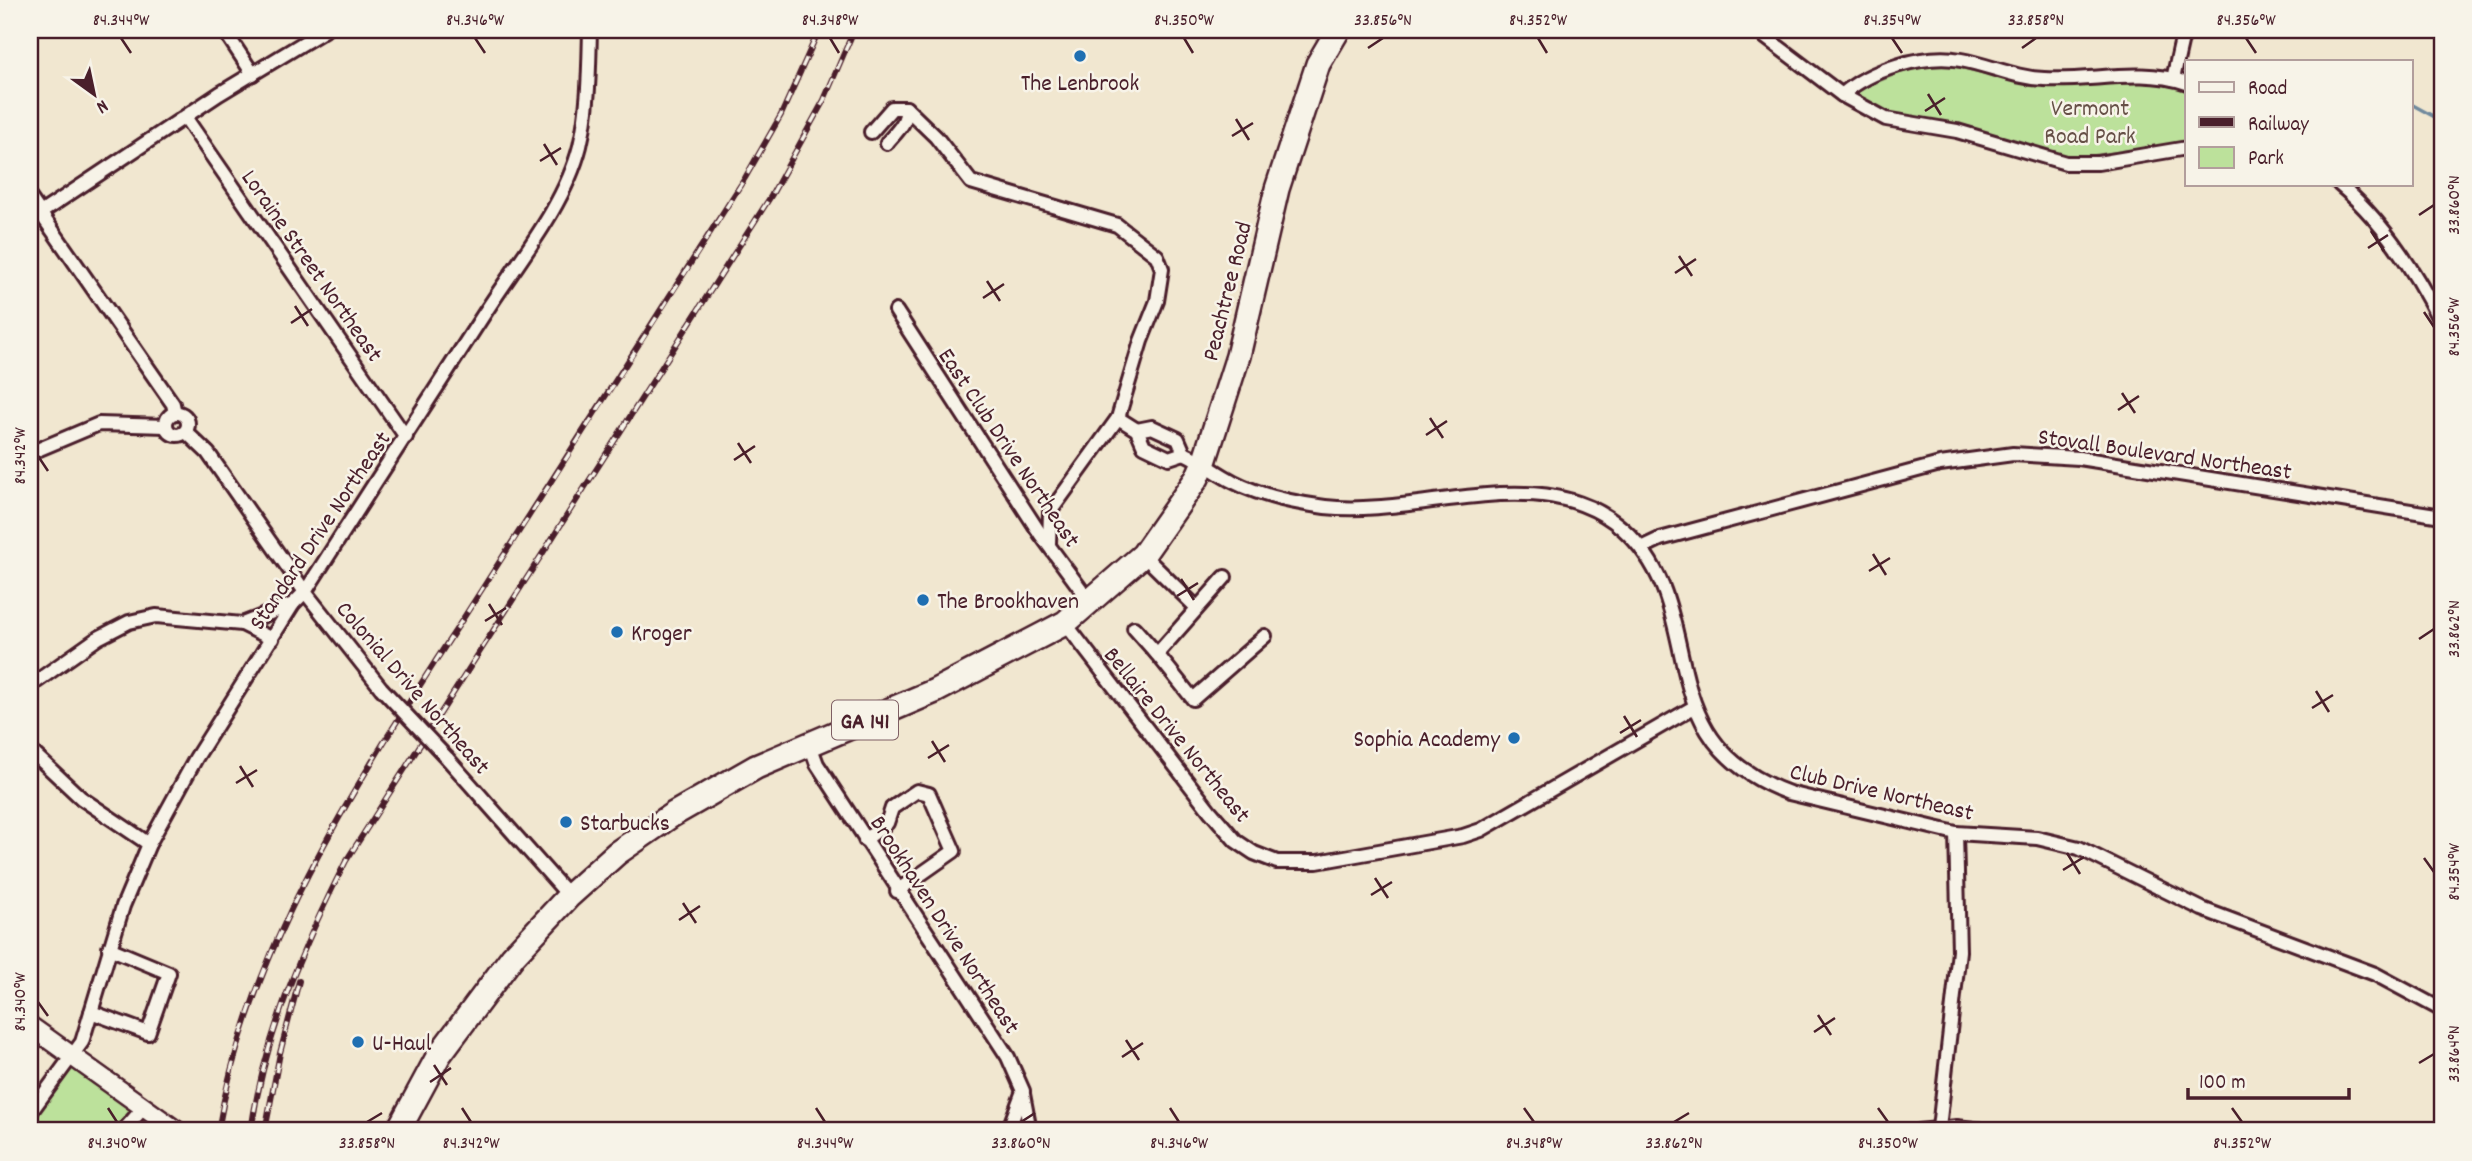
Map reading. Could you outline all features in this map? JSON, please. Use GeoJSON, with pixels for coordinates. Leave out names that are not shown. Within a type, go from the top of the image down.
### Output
{"type":"FeatureCollection","features":[{"type":"Feature","properties":{"kind":"highway","name":"Peachtree Road"},"geometry":{"type":"LineString","coordinates":[[1143,555],[1197,478],[1194,458],[1235,367],[1277,189],[1287,166],[1318,64],[1338,30]]}},
{"type":"Feature","properties":{"kind":"highway","name":"GA 141"},"geometry":{"type":"LineString","coordinates":[[398,1131],[439,1055],[513,956],[569,896],[618,853],[672,815],[756,767],[934,691],[1065,624],[1143,555]]}},
{"type":"Feature","properties":{"kind":"main road"},"geometry":{"type":"LineString","coordinates":[[30,1026],[177,1131]]}},
{"type":"Feature","properties":{"kind":"street"},"geometry":{"type":"LineString","coordinates":[[224,30],[253,74]]}},
{"type":"Feature","properties":{"kind":"street"},"geometry":{"type":"LineString","coordinates":[[35,217],[185,117],[325,30]]}},
{"type":"Feature","properties":{"kind":"street","name":"Standard Drive Northeast"},"geometry":{"type":"LineString","coordinates":[[30,1113],[74,1057],[82,1042],[109,948],[149,844],[196,758],[293,604],[305,592],[406,437],[563,186],[582,135],[588,97],[590,30]]}},
{"type":"Feature","properties":{"kind":"street"},"geometry":{"type":"LineString","coordinates":[[1756,30],[1842,95],[1886,119],[1957,131],[2066,163],[2098,163],[2185,148]]}},
{"type":"Feature","properties":{"kind":"street"},"geometry":{"type":"LineString","coordinates":[[2173,79],[2184,30]]}},
{"type":"Feature","properties":{"kind":"street"},"geometry":{"type":"LineString","coordinates":[[1842,95],[1875,75],[1937,58],[1961,60],[2042,79],[2130,74],[2185,82]]}},
{"type":"Feature","properties":{"kind":"street"},"geometry":{"type":"LineString","coordinates":[[906,108],[907,116],[891,139],[875,127],[892,107],[906,108],[936,137],[971,183],[1116,225],[1157,256],[1162,269],[1157,301],[1141,341],[1118,418],[1050,513],[1049,543]]}},
{"type":"Feature","properties":{"kind":"street","name":"Loraine Street Northeast"},"geometry":{"type":"LineString","coordinates":[[185,117],[406,437]]}},
{"type":"Feature","properties":{"kind":"street"},"geometry":{"type":"LineString","coordinates":[[2341,186],[2377,223],[2409,267],[2442,325]]}},
{"type":"Feature","properties":{"kind":"street"},"geometry":{"type":"LineString","coordinates":[[30,198],[35,217],[173,404],[175,413]]}},
{"type":"Feature","properties":{"kind":"street","name":"East Club Drive Northeast"},"geometry":{"type":"LineString","coordinates":[[896,312],[932,370],[1091,603]]}},
{"type":"Feature","properties":{"kind":"street"},"geometry":{"type":"LineString","coordinates":[[166,426],[168,417],[175,413]]}},
{"type":"Feature","properties":{"kind":"street"},"geometry":{"type":"LineString","coordinates":[[166,426],[173,435],[186,432],[188,424],[185,417],[175,413]]}},
{"type":"Feature","properties":{"kind":"street"},"geometry":{"type":"LineString","coordinates":[[1118,418],[1137,430],[1144,446],[1169,458],[1194,458]]}},
{"type":"Feature","properties":{"kind":"street"},"geometry":{"type":"LineString","coordinates":[[30,453],[99,424],[166,426]]}},
{"type":"Feature","properties":{"kind":"street","name":"Club Drive Northeast"},"geometry":{"type":"LineString","coordinates":[[1137,430],[1152,427],[1178,439],[1194,458],[1234,482],[1263,494],[1328,507],[1374,508],[1512,494],[1556,496],[1602,514],[1641,548],[1664,591],[1695,707],[1707,732],[1722,753],[1765,784],[1789,793],[1956,832],[2038,838],[2079,848],[2202,909],[2375,974],[2442,1010]]}},
{"type":"Feature","properties":{"kind":"street","name":"Colonial Drive Northeast"},"geometry":{"type":"LineString","coordinates":[[186,432],[208,453],[305,592],[381,688],[569,896]]}},
{"type":"Feature","properties":{"kind":"street","name":"Stovall Boulevard Northeast"},"geometry":{"type":"LineString","coordinates":[[1641,548],[1660,539],[1940,464],[2013,454],[2079,458],[2442,516]]}},
{"type":"Feature","properties":{"kind":"street"},"geometry":{"type":"LineString","coordinates":[[1143,555],[1197,608]]}},
{"type":"Feature","properties":{"kind":"street"},"geometry":{"type":"LineString","coordinates":[[1157,654],[1226,577]]}},
{"type":"Feature","properties":{"kind":"street"},"geometry":{"type":"LineString","coordinates":[[242,624],[293,604]]}},
{"type":"Feature","properties":{"kind":"street"},"geometry":{"type":"LineString","coordinates":[[30,686],[98,638],[128,622],[156,616],[242,624],[272,639]]}},
{"type":"Feature","properties":{"kind":"street","name":"Bellaire Drive Northeast"},"geometry":{"type":"LineString","coordinates":[[1065,624],[1236,841],[1254,853],[1277,862],[1317,862],[1463,836],[1481,830],[1695,707]]}},
{"type":"Feature","properties":{"kind":"street"},"geometry":{"type":"LineString","coordinates":[[1134,628],[1193,699],[1265,635]]}},
{"type":"Feature","properties":{"kind":"street","name":"Brookhaven Drive Northeast"},"geometry":{"type":"LineString","coordinates":[[810,745],[817,764],[897,891],[1008,1057],[1023,1091],[1030,1131]]}},
{"type":"Feature","properties":{"kind":"street"},"geometry":{"type":"LineString","coordinates":[[30,750],[81,798],[149,844]]}},
{"type":"Feature","properties":{"kind":"street"},"geometry":{"type":"LineString","coordinates":[[865,840],[887,823],[892,808],[917,791],[929,794],[954,850],[897,891]]}},
{"type":"Feature","properties":{"kind":"street"},"geometry":{"type":"LineString","coordinates":[[1940,1128],[1959,951],[1956,832]]}},
{"type":"Feature","properties":{"kind":"street"},"geometry":{"type":"LineString","coordinates":[[91,1012],[148,1033],[169,973],[109,948]]}},
{"type":"Feature","properties":{"kind":"street"},"geometry":{"type":"LineString","coordinates":[[1008,1131],[1023,1091]]}},
{"type":"Feature","properties":{"kind":"street"},"geometry":{"type":"LineString","coordinates":[[123,1131],[145,1106]]}},
{"type":"Feature","properties":{"kind":"street"},"geometry":{"type":"LineString","coordinates":[[1919,1131],[1940,1128],[1991,1131]]}},
{"type":"Feature","properties":{"kind":"green space","name":"Vermont Road Park"},"geometry":{"type":"Polygon","coordinates":[[[1944,64],[2023,83],[2092,84],[2130,78],[2160,81],[2185,87],[2185,142],[2073,158],[1967,126],[1889,116],[1855,96],[1858,91],[1879,81],[1922,67],[1944,64]]]}},
{"type":"Feature","properties":{"kind":"green space"},"geometry":{"type":"Polygon","coordinates":[[[71,1064],[145,1106],[123,1131],[30,1131],[30,1112],[71,1064]]]}},
{"type":"Feature","properties":{"kind":"waterway"},"geometry":{"type":"LineString","coordinates":[[2412,105],[2442,121]]}},
{"type":"Feature","properties":{"kind":"railway"},"geometry":{"type":"LineString","coordinates":[[218,1131],[235,1057],[259,984],[289,914],[323,846],[402,714],[745,178],[781,115],[819,30]]}},
{"type":"Feature","properties":{"kind":"railway"},"geometry":{"type":"LineString","coordinates":[[251,1131],[266,1060],[287,992],[346,861],[771,196],[824,100],[854,30]]}},
{"type":"Feature","properties":{"kind":"railway"},"geometry":{"type":"LineString","coordinates":[[265,1131],[280,1053],[299,981]]}},
{"type":"Feature","properties":{"kind":"place","name":"The Lenbrook"},"geometry":{"type":"Point","coordinates":[1080,56]}},
{"type":"Feature","properties":{"kind":"place","name":"The Brookhaven"},"geometry":{"type":"Point","coordinates":[923,600]}},
{"type":"Feature","properties":{"kind":"place","name":"Kroger"},"geometry":{"type":"Point","coordinates":[617,632]}},
{"type":"Feature","properties":{"kind":"place","name":"Sophia Academy"},"geometry":{"type":"Point","coordinates":[1514,738]}},
{"type":"Feature","properties":{"kind":"place","name":"Starbucks"},"geometry":{"type":"Point","coordinates":[566,822]}},
{"type":"Feature","properties":{"kind":"place","name":"U-Haul"},"geometry":{"type":"Point","coordinates":[358,1042]}}]}
